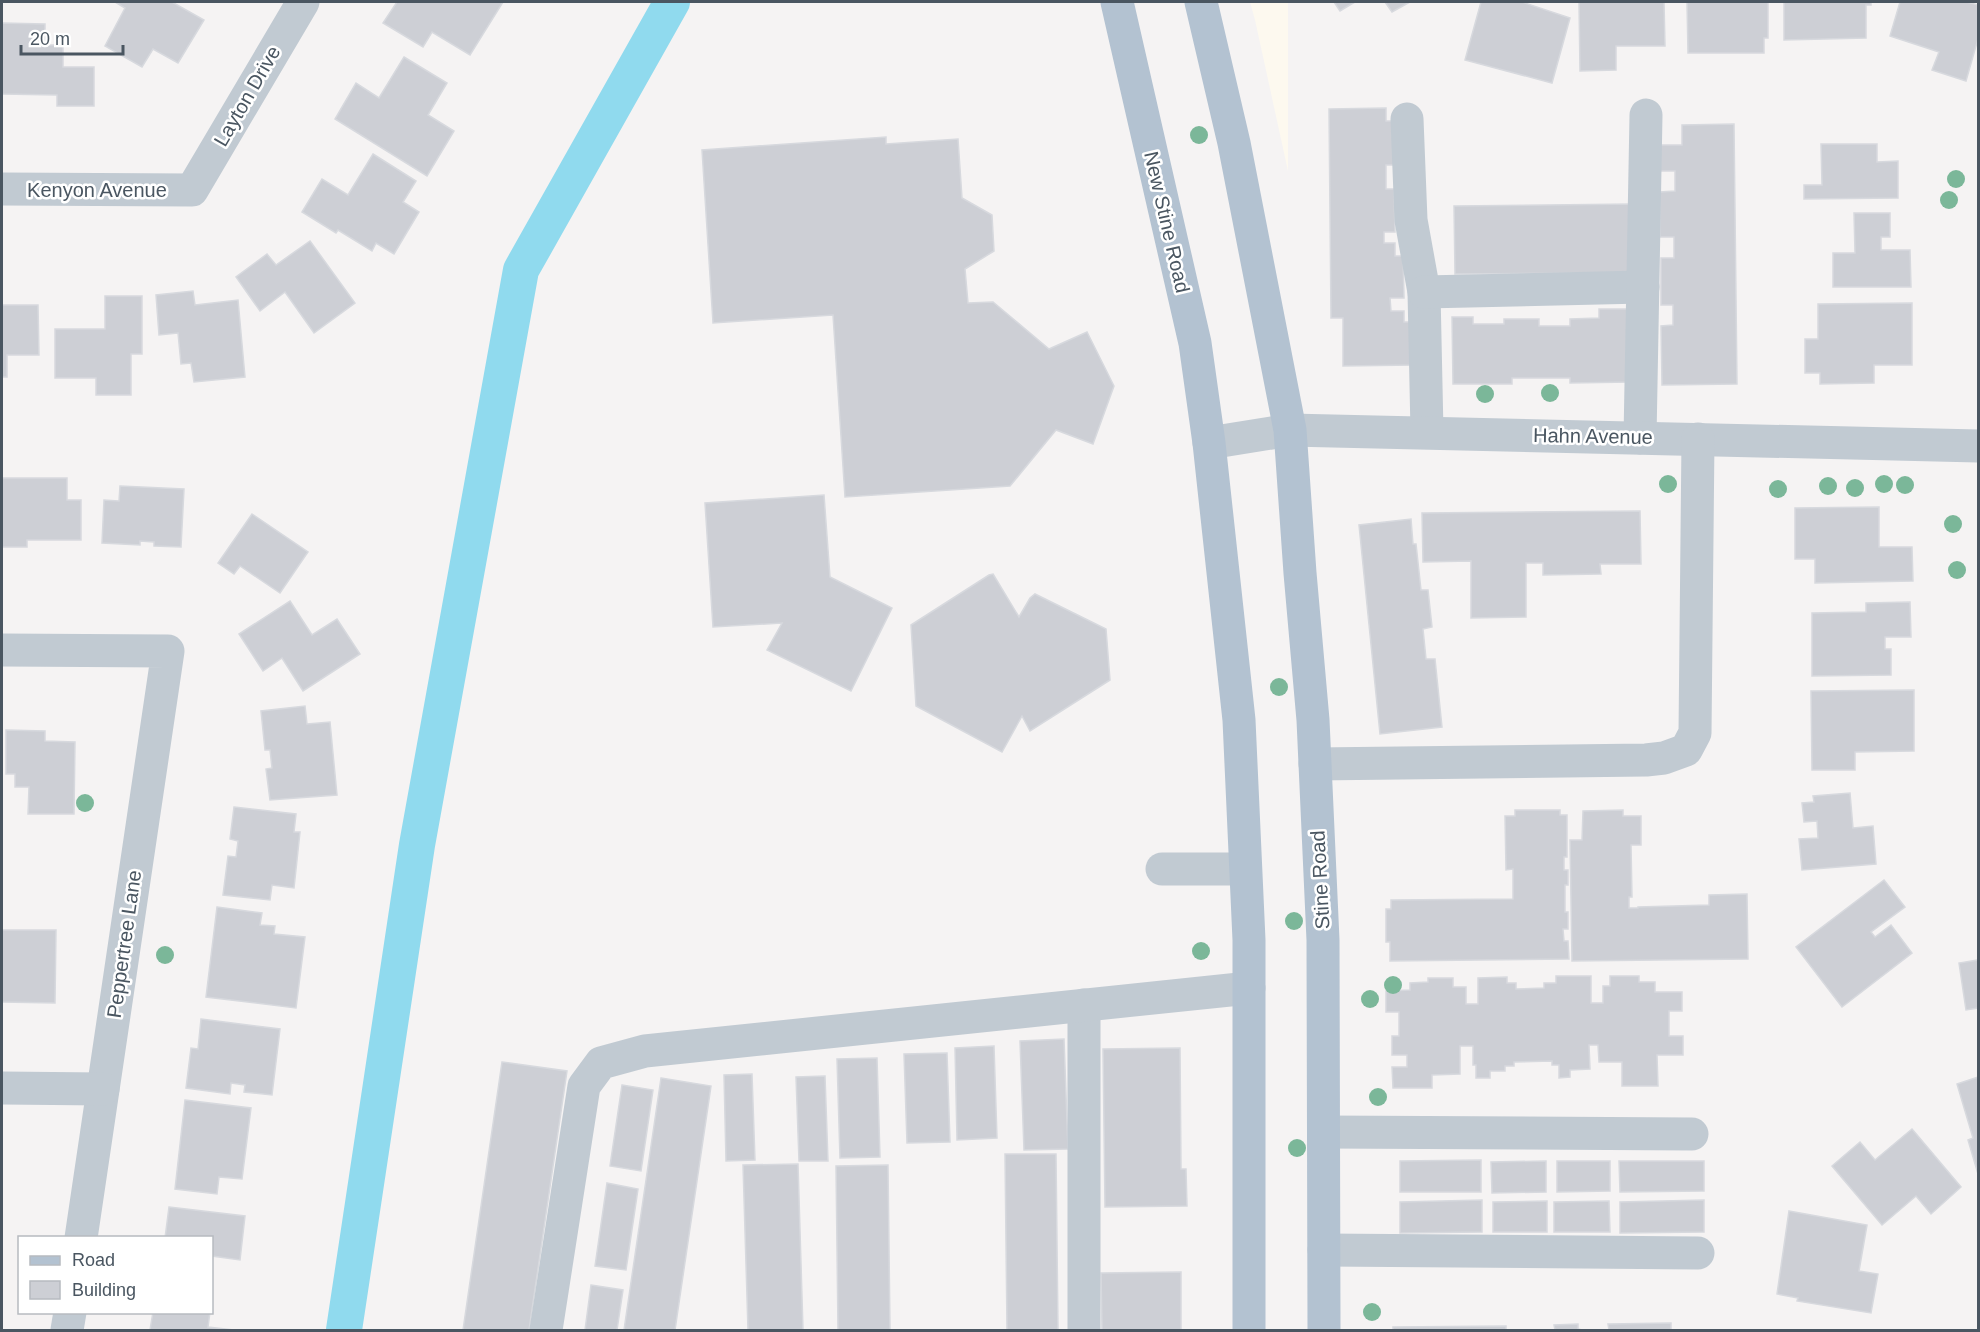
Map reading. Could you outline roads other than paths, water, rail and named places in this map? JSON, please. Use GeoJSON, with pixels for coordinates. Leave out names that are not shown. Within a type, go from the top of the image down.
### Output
{"type":"FeatureCollection","features":[{"type":"Feature","properties":{"kind":"main road","name":"New Stine Road"},"geometry":{"type":"LineString","coordinates":[[1117,2],[1194,343],[1209,443]]}},
{"type":"Feature","properties":{"kind":"main road"},"geometry":{"type":"LineString","coordinates":[[1201,2],[1236,154],[1290,430]]}},
{"type":"Feature","properties":{"kind":"main road","name":"Stine Road"},"geometry":{"type":"LineString","coordinates":[[1290,430],[1315,764],[1323,940],[1324,1330]]}},
{"type":"Feature","properties":{"kind":"main road"},"geometry":{"type":"LineString","coordinates":[[1209,443],[1239,720],[1249,988],[1249,1330]]}},
{"type":"Feature","properties":{"kind":"street","name":"Layton Drive"},"geometry":{"type":"LineString","coordinates":[[192,190],[303,2]]}},
{"type":"Feature","properties":{"kind":"street"},"geometry":{"type":"LineString","coordinates":[[1640,438],[1646,115]]}},
{"type":"Feature","properties":{"kind":"street"},"geometry":{"type":"LineString","coordinates":[[1407,119],[1411,220],[1424,292],[1427,432]]}},
{"type":"Feature","properties":{"kind":"street","name":"Kenyon Avenue"},"geometry":{"type":"LineString","coordinates":[[2,189],[192,190]]}},
{"type":"Feature","properties":{"kind":"street"},"geometry":{"type":"LineString","coordinates":[[1424,292],[1643,287]]}},
{"type":"Feature","properties":{"kind":"street","name":"Hahn Avenue"},"geometry":{"type":"LineString","coordinates":[[1209,443],[1290,430],[1978,446]]}},
{"type":"Feature","properties":{"kind":"street"},"geometry":{"type":"LineString","coordinates":[[1315,764],[1646,760],[1664,758],[1686,750],[1695,733],[1698,439]]}},
{"type":"Feature","properties":{"kind":"street","name":"Peppertree Lane"},"geometry":{"type":"LineString","coordinates":[[2,650],[168,651],[81,1236]]}},
{"type":"Feature","properties":{"kind":"street"},"geometry":{"type":"LineString","coordinates":[[1162,869],[1245,869]]}},
{"type":"Feature","properties":{"kind":"street"},"geometry":{"type":"LineString","coordinates":[[546,1330],[584,1086],[601,1063],[645,1051],[1249,988]]}},
{"type":"Feature","properties":{"kind":"street"},"geometry":{"type":"LineString","coordinates":[[1084,1005],[1084,1330]]}},
{"type":"Feature","properties":{"kind":"street"},"geometry":{"type":"LineString","coordinates":[[2,1088],[103,1089]]}},
{"type":"Feature","properties":{"kind":"street"},"geometry":{"type":"LineString","coordinates":[[1324,1132],[1692,1134]]}},
{"type":"Feature","properties":{"kind":"street"},"geometry":{"type":"LineString","coordinates":[[1324,1250],[1698,1253]]}},
{"type":"Feature","properties":{"kind":"street"},"geometry":{"type":"LineString","coordinates":[[67,1330],[70,1314]]}},
{"type":"Feature","properties":{"kind":"waterway"},"geometry":{"type":"LineString","coordinates":[[344,1330],[417,845],[521,270],[672,2]]}}]}
